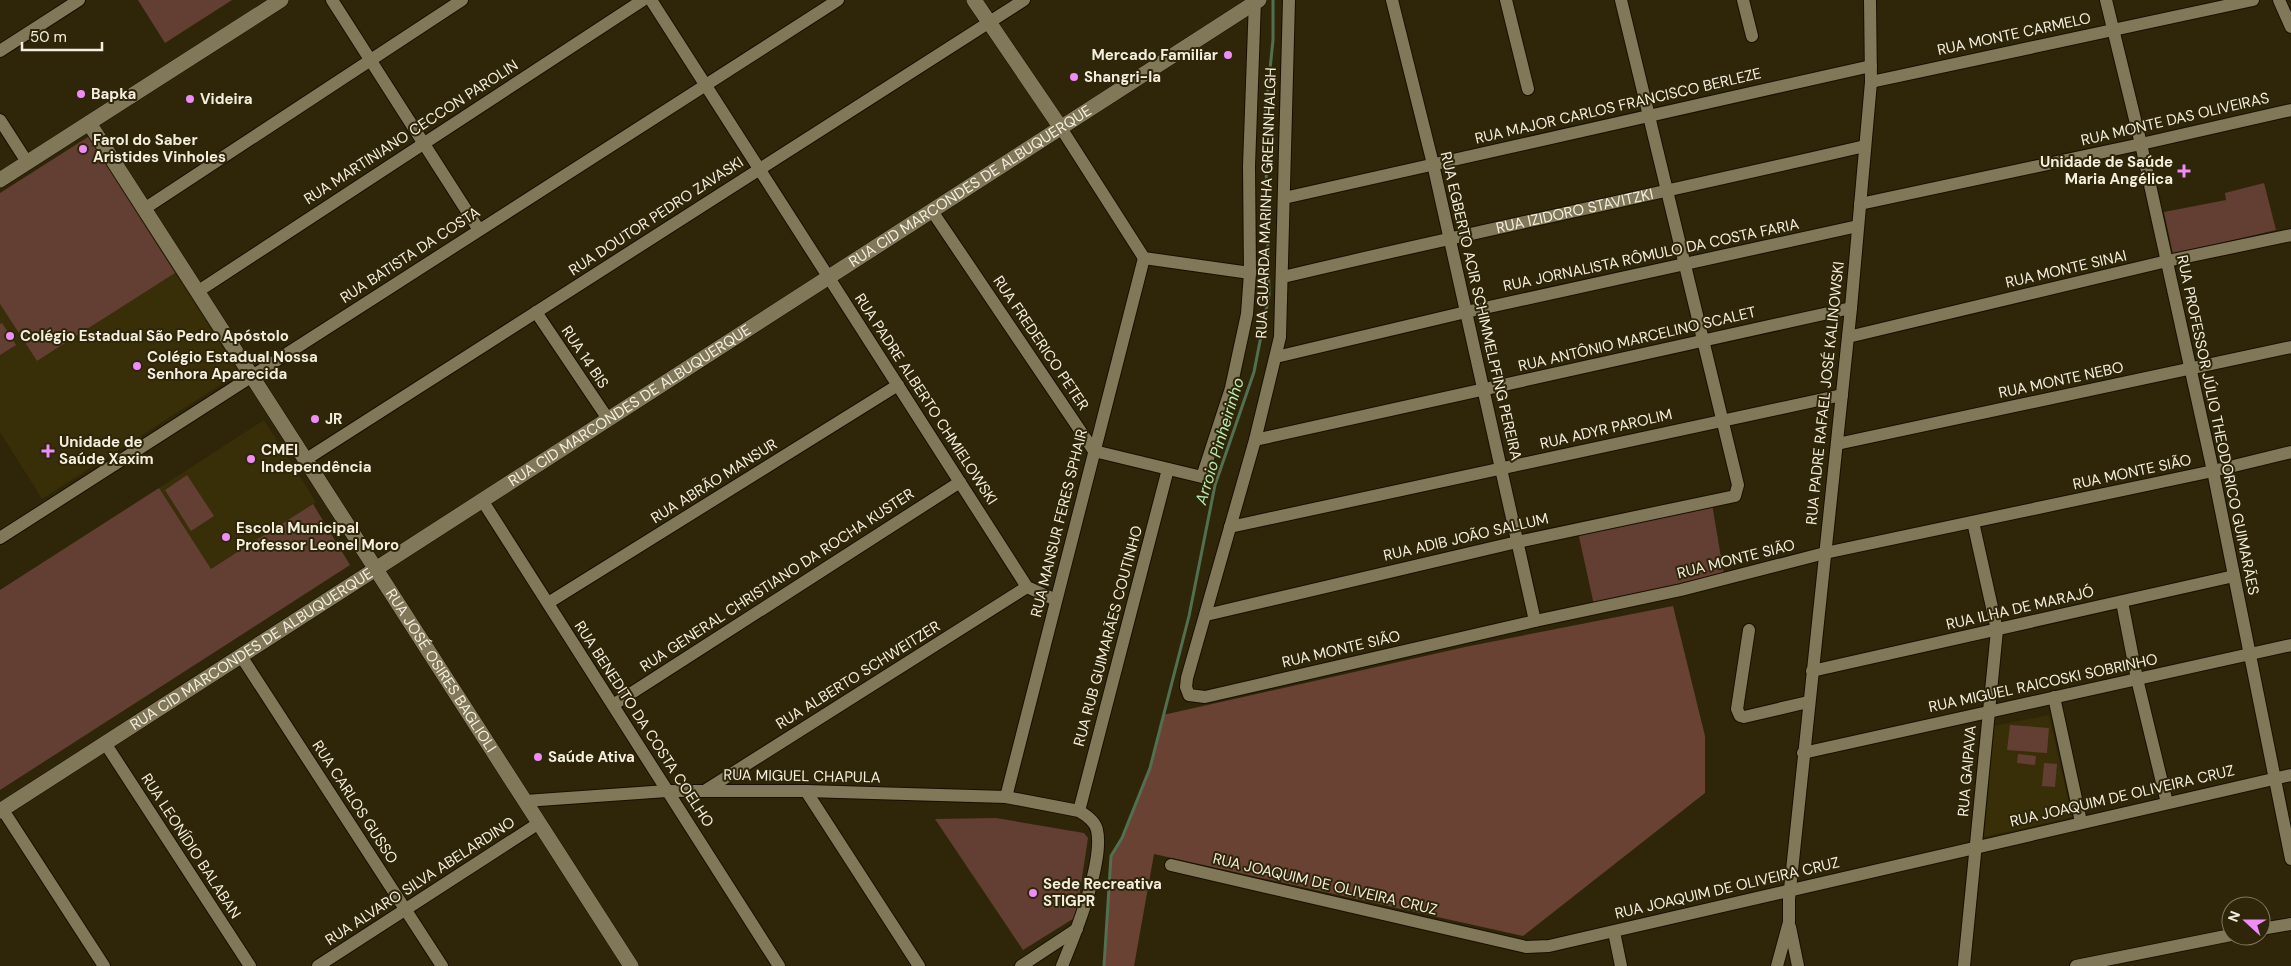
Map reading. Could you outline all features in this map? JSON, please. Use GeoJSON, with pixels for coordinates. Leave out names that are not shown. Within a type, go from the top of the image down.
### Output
{"type":"FeatureCollection","features":[{"type":"Feature","properties":{"kind":"street"},"geometry":{"type":"LineString","coordinates":[[0,51],[79,0]]}},
{"type":"Feature","properties":{"kind":"street"},"geometry":{"type":"LineString","coordinates":[[0,180],[281,0]]}},
{"type":"Feature","properties":{"kind":"street"},"geometry":{"type":"LineString","coordinates":[[332,0],[479,230]]}},
{"type":"Feature","properties":{"kind":"street"},"geometry":{"type":"LineString","coordinates":[[144,209],[462,0]]}},
{"type":"Feature","properties":{"kind":"street","name":"RUA MARTINIANO CECCON PAROLIN"},"geometry":{"type":"LineString","coordinates":[[197,292],[643,0]]}},
{"type":"Feature","properties":{"kind":"street","name":"RUA PADRE ALBERTO CHMIELOWSKI"},"geometry":{"type":"LineString","coordinates":[[651,0],[1027,587]]}},
{"type":"Feature","properties":{"kind":"street","name":"RUA BATISTA DA COSTA"},"geometry":{"type":"LineString","coordinates":[[0,538],[838,0]]}},
{"type":"Feature","properties":{"kind":"street"},"geometry":{"type":"LineString","coordinates":[[974,0],[1061,128],[1144,258],[1250,273]]}},
{"type":"Feature","properties":{"kind":"street","name":"RUA DOUTOR PEDRO ZAVASKI"},"geometry":{"type":"LineString","coordinates":[[305,460],[1024,0]]}},
{"type":"Feature","properties":{"kind":"street","name":"RUA GUARDA MARINHA GREENNHALGH"},"geometry":{"type":"LineString","coordinates":[[1189,695],[1186,687],[1187,678],[1255,440],[1280,337],[1289,0]]}},
{"type":"Feature","properties":{"kind":"street","name":"RUA EGBERTO ACIR SCHIMMELPFING PEREIRA"},"geometry":{"type":"LineString","coordinates":[[1392,0],[1433,164],[1535,621]]}},
{"type":"Feature","properties":{"kind":"street"},"geometry":{"type":"LineString","coordinates":[[1506,0],[1528,89]]}},
{"type":"Feature","properties":{"kind":"street"},"geometry":{"type":"LineString","coordinates":[[1621,0],[1722,419]]}},
{"type":"Feature","properties":{"kind":"street"},"geometry":{"type":"LineString","coordinates":[[1743,0],[1752,36]]}},
{"type":"Feature","properties":{"kind":"street","name":"RUA PADRE RAFAEL JOSÉ KALINOWSKI"},"geometry":{"type":"LineString","coordinates":[[1777,966],[1789,922],[1790,890],[1808,702],[1851,308],[1871,82],[1870,0]]}},
{"type":"Feature","properties":{"kind":"street","name":"RUA PROFESSOR JÚLIO THEODORICO GUIMARÃES"},"geometry":{"type":"LineString","coordinates":[[2106,0],[2141,144],[2213,471],[2291,858]]}},
{"type":"Feature","properties":{"kind":"street","name":"RUA MONTE CARMELO"},"geometry":{"type":"LineString","coordinates":[[1871,82],[2253,0]]}},
{"type":"Feature","properties":{"kind":"street"},"geometry":{"type":"LineString","coordinates":[[2279,0],[2291,27]]}},
{"type":"Feature","properties":{"kind":"street","name":"RUA GUARDA MARINHA GREENNHALGH"},"geometry":{"type":"LineString","coordinates":[[1168,468],[1202,477],[1232,388],[1247,314],[1250,273],[1249,166],[1256,1]]}},
{"type":"Feature","properties":{"kind":"street","name":"RUA CID MARCONDES DE ALBUQUERQUE"},"geometry":{"type":"LineString","coordinates":[[1,811],[1256,1]]}},
{"type":"Feature","properties":{"kind":"street","name":"RUA MAJOR CARLOS FRANCISCO BERLEZE"},"geometry":{"type":"LineString","coordinates":[[1284,198],[1871,66]]}},
{"type":"Feature","properties":{"kind":"street","name":"RUA MONTE DAS OLIVEIRAS"},"geometry":{"type":"LineString","coordinates":[[1860,204],[2291,110]]}},
{"type":"Feature","properties":{"kind":"street"},"geometry":{"type":"LineString","coordinates":[[0,120],[28,162]]}},
{"type":"Feature","properties":{"kind":"street","name":"RUA JOSÉ OSIRES BAGLIOLI"},"geometry":{"type":"LineString","coordinates":[[89,123],[631,966]]}},
{"type":"Feature","properties":{"kind":"street","name":"RUA IZIDORO STAVITZKI"},"geometry":{"type":"LineString","coordinates":[[1283,277],[1449,237],[1668,192],[1865,146]]}},
{"type":"Feature","properties":{"kind":"street","name":"RUA FREDERICO PETER"},"geometry":{"type":"LineString","coordinates":[[932,210],[1094,451]]}},
{"type":"Feature","properties":{"kind":"street","name":"RUA JORNALISTA RÔMULO DA COSTA FARIA"},"geometry":{"type":"LineString","coordinates":[[1276,357],[1466,312],[1858,226]]}},
{"type":"Feature","properties":{"kind":"street","name":"RUA MONTE SINAI"},"geometry":{"type":"LineString","coordinates":[[1848,337],[2167,261],[2291,234]]}},
{"type":"Feature","properties":{"kind":"street","name":"RUA MANSUR FERES SPHAIR"},"geometry":{"type":"LineString","coordinates":[[1006,797],[1144,258]]}},
{"type":"Feature","properties":{"kind":"street","name":"RUA ANTÔNIO MARCELINO SCALET"},"geometry":{"type":"LineString","coordinates":[[1255,440],[1851,308]]}},
{"type":"Feature","properties":{"kind":"street","name":"RUA 14 BIS"},"geometry":{"type":"LineString","coordinates":[[536,312],[608,419]]}},
{"type":"Feature","properties":{"kind":"street","name":"RUA MONTE NEBO"},"geometry":{"type":"LineString","coordinates":[[1837,444],[2291,347]]}},
{"type":"Feature","properties":{"kind":"street","name":"RUA ABRÃO MANSUR"},"geometry":{"type":"LineString","coordinates":[[548,604],[898,385]]}},
{"type":"Feature","properties":{"kind":"street","name":"RUA ADYR PAROLIM"},"geometry":{"type":"LineString","coordinates":[[1230,527],[1722,419],[1842,395]]}},
{"type":"Feature","properties":{"kind":"street","name":"RUA ADIB JOÃO SALLUM"},"geometry":{"type":"LineString","coordinates":[[1206,614],[1517,542],[1735,496],[1738,485],[1722,419]]}},
{"type":"Feature","properties":{"kind":"street"},"geometry":{"type":"LineString","coordinates":[[1094,451],[1168,468]]}},
{"type":"Feature","properties":{"kind":"street","name":"RUA MONTE SIÃO"},"geometry":{"type":"LineString","coordinates":[[1189,695],[1205,696],[1681,590],[1825,554],[2213,471],[2291,452]]}},
{"type":"Feature","properties":{"kind":"street","name":"RUA RUB GUIMARÃES COUTINHO"},"geometry":{"type":"LineString","coordinates":[[1079,811],[1168,468]]}},
{"type":"Feature","properties":{"kind":"street","name":"RUA GENERAL CHRISTIANO DA ROCHA KUSTER"},"geometry":{"type":"LineString","coordinates":[[613,705],[960,482]]}},
{"type":"Feature","properties":{"kind":"street","name":"RUA BENEDITO DA COSTA COELHO"},"geometry":{"type":"LineString","coordinates":[[482,500],[779,966]]}},
{"type":"Feature","properties":{"kind":"street","name":"RUA GAIPAVA"},"geometry":{"type":"LineString","coordinates":[[1964,966],[1997,630],[1973,522]]}},
{"type":"Feature","properties":{"kind":"street","name":"RUA ILHA DE MARAJÓ"},"geometry":{"type":"LineString","coordinates":[[1812,671],[2234,576]]}},
{"type":"Feature","properties":{"kind":"street"},"geometry":{"type":"LineString","coordinates":[[1027,587],[1056,600]]}},
{"type":"Feature","properties":{"kind":"street","name":"RUA ALBERTO SCHWEITZER"},"geometry":{"type":"LineString","coordinates":[[706,791],[1027,587]]}},
{"type":"Feature","properties":{"kind":"street"},"geometry":{"type":"LineString","coordinates":[[2122,602],[2137,679],[2167,803]]}},
{"type":"Feature","properties":{"kind":"street"},"geometry":{"type":"LineString","coordinates":[[1750,630],[1737,709],[1740,716],[1744,717],[1808,702]]}},
{"type":"Feature","properties":{"kind":"street","name":"RUA MIGUEL RAICOSKI SOBRINHO"},"geometry":{"type":"LineString","coordinates":[[1803,753],[2291,645]]}},
{"type":"Feature","properties":{"kind":"street","name":"RUA CARLOS GUSSO"},"geometry":{"type":"LineString","coordinates":[[241,656],[442,966]]}},
{"type":"Feature","properties":{"kind":"street"},"geometry":{"type":"LineString","coordinates":[[2054,697],[2081,822]]}},
{"type":"Feature","properties":{"kind":"street","name":"RUA LEONÍDIO BALABAN"},"geometry":{"type":"LineString","coordinates":[[105,743],[250,966]]}},
{"type":"Feature","properties":{"kind":"street","name":"RUA JOAQUIM DE OLIVEIRA CRUZ"},"geometry":{"type":"LineString","coordinates":[[1171,866],[1526,947],[1549,946],[1976,846],[2291,775]]}},
{"type":"Feature","properties":{"kind":"street","name":"RUA MIGUEL CHAPULA"},"geometry":{"type":"LineString","coordinates":[[525,800],[668,791],[806,791],[1006,797],[1079,811]]}},
{"type":"Feature","properties":{"kind":"street"},"geometry":{"type":"LineString","coordinates":[[806,791],[918,966]]}},
{"type":"Feature","properties":{"kind":"street"},"geometry":{"type":"LineString","coordinates":[[1,811],[104,966]]}},
{"type":"Feature","properties":{"kind":"street"},"geometry":{"type":"LineString","coordinates":[[1062,966],[1078,930],[1097,855],[1097,828],[1088,816],[1079,811]]}},
{"type":"Feature","properties":{"kind":"street","name":"RUA ALVARO SILVA ABELARDINO"},"geometry":{"type":"LineString","coordinates":[[318,966],[539,824]]}},
{"type":"Feature","properties":{"kind":"street"},"geometry":{"type":"LineString","coordinates":[[1789,922],[1798,966]]}},
{"type":"Feature","properties":{"kind":"street"},"geometry":{"type":"LineString","coordinates":[[2271,928],[2291,924]]}},
{"type":"Feature","properties":{"kind":"street"},"geometry":{"type":"LineString","coordinates":[[1021,966],[1078,930]]}},
{"type":"Feature","properties":{"kind":"street"},"geometry":{"type":"LineString","coordinates":[[1614,932],[1621,966]]}},
{"type":"Feature","properties":{"kind":"street"},"geometry":{"type":"LineString","coordinates":[[2076,966],[2221,937]]}},
{"type":"Feature","properties":{"kind":"shaded area"},"geometry":{"type":"Polygon","coordinates":[[[138,0],[232,0],[165,43],[138,0]]]}},
{"type":"Feature","properties":{"kind":"shaded area"},"geometry":{"type":"Polygon","coordinates":[[[88,137],[175,273],[37,361],[0,304],[0,193],[88,137]]]}},
{"type":"Feature","properties":{"kind":"shaded area"},"geometry":{"type":"Polygon","coordinates":[[[2264,183],[2276,230],[2173,254],[2164,212],[2226,200],[2225,193],[2264,183]]]}},
{"type":"Feature","properties":{"kind":"shaded area","name":"Colégio Estadual Nossa Senhora Aparecida"},"geometry":{"type":"Polygon","coordinates":[[[175,273],[239,373],[42,499],[0,432],[0,304],[37,361],[175,273]]]}},
{"type":"Feature","properties":{"kind":"shaded area"},"geometry":{"type":"Polygon","coordinates":[[[2,323],[16,345],[0,355],[0,324],[2,323]]]}},
{"type":"Feature","properties":{"kind":"shaded area","name":"Escola Municipal Professor Leonel Moro"},"geometry":{"type":"Polygon","coordinates":[[[264,420],[316,502],[211,570],[159,488],[264,420]]]}},
{"type":"Feature","properties":{"kind":"shaded area"},"geometry":{"type":"Polygon","coordinates":[[[187,475],[214,516],[191,531],[165,490],[187,475]]]}},
{"type":"Feature","properties":{"kind":"shaded area"},"geometry":{"type":"Polygon","coordinates":[[[159,488],[211,569],[313,504],[350,565],[0,790],[0,590],[159,488]]]}},
{"type":"Feature","properties":{"kind":"shaded area"},"geometry":{"type":"Polygon","coordinates":[[[1712,504],[1724,575],[1594,605],[1578,532],[1712,504]]]}},
{"type":"Feature","properties":{"kind":"shaded area"},"geometry":{"type":"Polygon","coordinates":[[[1673,606],[1705,736],[1705,793],[1523,936],[1154,854],[1134,966],[1104,966],[1111,856],[1122,837],[1150,768],[1163,715],[1465,647],[1673,606]]]}},
{"type":"Feature","properties":{"kind":"shaded area"},"geometry":{"type":"Polygon","coordinates":[[[2049,715],[2072,817],[1984,837],[1994,726],[2049,715]]]}},
{"type":"Feature","properties":{"kind":"shaded area"},"geometry":{"type":"Polygon","coordinates":[[[2010,725],[2049,728],[2047,753],[2007,750],[2010,725]]]}},
{"type":"Feature","properties":{"kind":"shaded area"},"geometry":{"type":"Polygon","coordinates":[[[2018,754],[2036,756],[2035,765],[2017,763],[2018,754]]]}},
{"type":"Feature","properties":{"kind":"shaded area"},"geometry":{"type":"Polygon","coordinates":[[[2044,763],[2057,764],[2055,787],[2042,786],[2044,763]]]}},
{"type":"Feature","properties":{"kind":"shaded area","name":"Sede Recreativa STIGPR"},"geometry":{"type":"Polygon","coordinates":[[[996,818],[1084,833],[1088,838],[1076,917],[1023,950],[935,819],[996,818]]]}},
{"type":"Feature","properties":{"kind":"waterway","name":"Arroio Pinheirinho"},"geometry":{"type":"LineString","coordinates":[[1104,966],[1111,856],[1122,838],[1150,768],[1189,616],[1215,485],[1254,372],[1269,295],[1265,118],[1273,40],[1273,0]]}},
{"type":"Feature","properties":{"kind":"place","name":"Mercado Familiar"},"geometry":{"type":"Point","coordinates":[1228,55]}},
{"type":"Feature","properties":{"kind":"place","name":"Shangri-la"},"geometry":{"type":"Point","coordinates":[1074,77]}},
{"type":"Feature","properties":{"kind":"place","name":"Bapka"},"geometry":{"type":"Point","coordinates":[81,94]}},
{"type":"Feature","properties":{"kind":"place","name":"Videira"},"geometry":{"type":"Point","coordinates":[190,99]}},
{"type":"Feature","properties":{"kind":"place","name":"Farol do Saber Aristides Vinholes"},"geometry":{"type":"Point","coordinates":[83,149]}},
{"type":"Feature","properties":{"kind":"place","name":"Unidade de Saúde Maria Angélica"},"geometry":{"type":"Point","coordinates":[2184,171]}},
{"type":"Feature","properties":{"kind":"place","name":"Colégio Estadual São Pedro Apóstolo"},"geometry":{"type":"Point","coordinates":[10,336]}},
{"type":"Feature","properties":{"kind":"place","name":"Colégio Estadual Nossa Senhora Aparecida"},"geometry":{"type":"Point","coordinates":[137,366]}},
{"type":"Feature","properties":{"kind":"place","name":"JR"},"geometry":{"type":"Point","coordinates":[315,419]}},
{"type":"Feature","properties":{"kind":"place","name":"Unidade de Saúde Xaxim"},"geometry":{"type":"Point","coordinates":[48,451]}},
{"type":"Feature","properties":{"kind":"place","name":"CMEI Independência"},"geometry":{"type":"Point","coordinates":[251,459]}},
{"type":"Feature","properties":{"kind":"place","name":"Escola Municipal Professor Leonel Moro"},"geometry":{"type":"Point","coordinates":[226,537]}},
{"type":"Feature","properties":{"kind":"place","name":"Saúde Ativa"},"geometry":{"type":"Point","coordinates":[538,757]}},
{"type":"Feature","properties":{"kind":"place","name":"Sede Recreativa STIGPR"},"geometry":{"type":"Point","coordinates":[1033,893]}}]}
